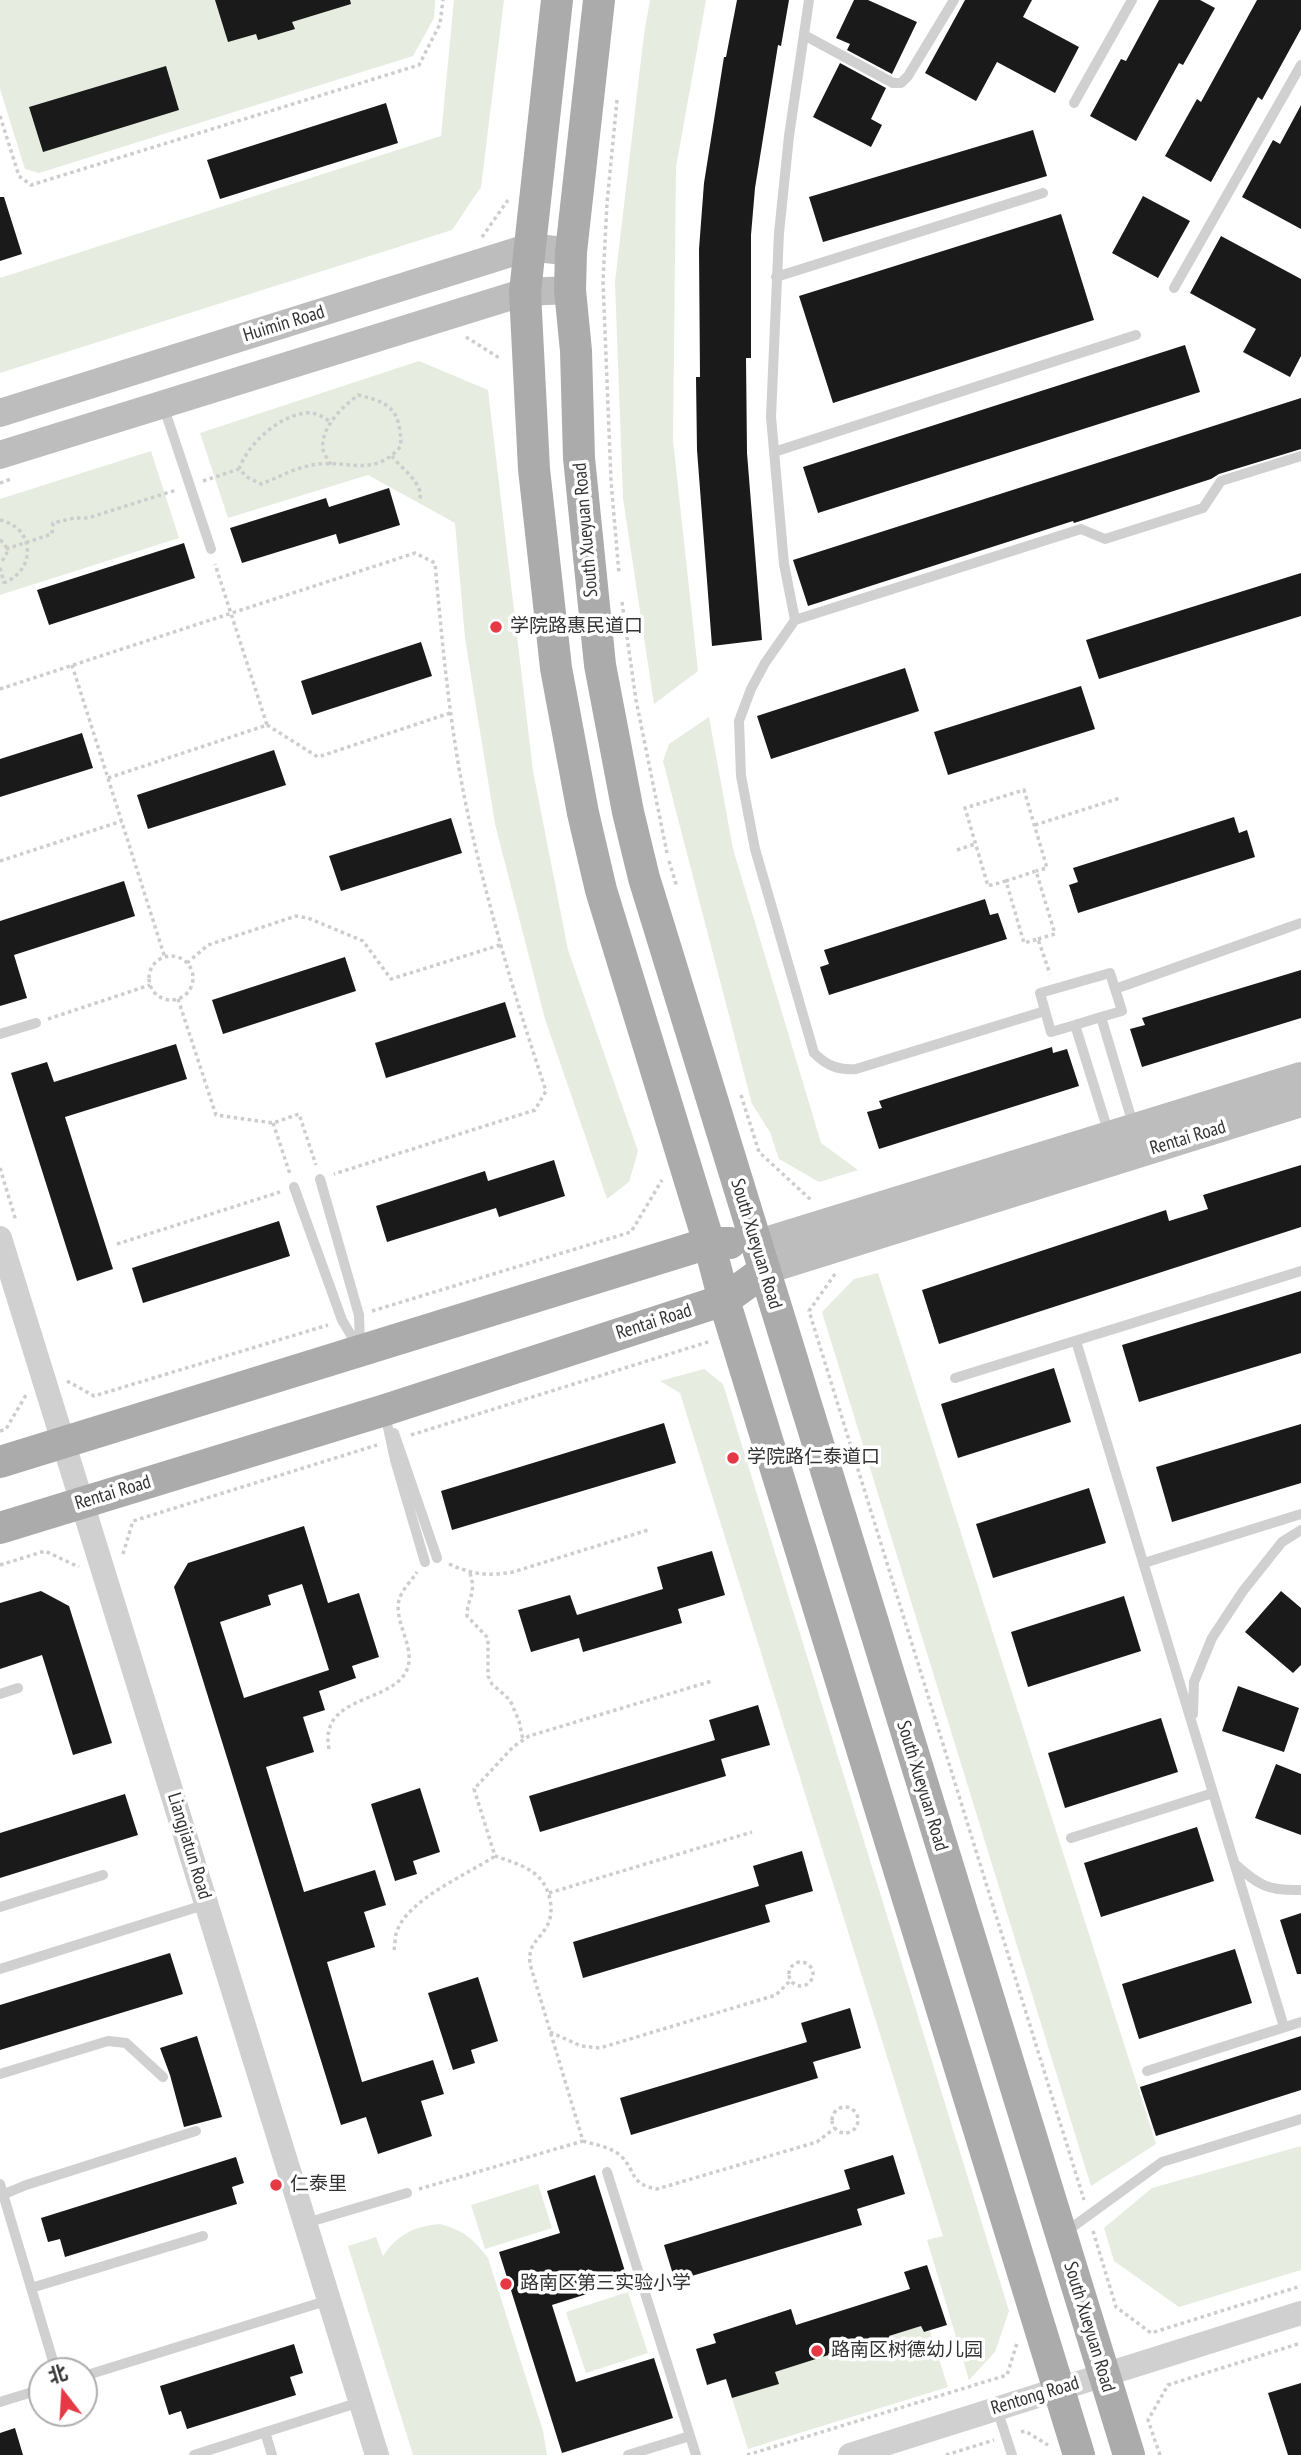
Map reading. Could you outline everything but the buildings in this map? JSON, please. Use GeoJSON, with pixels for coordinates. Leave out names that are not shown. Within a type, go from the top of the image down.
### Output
{"type":"FeatureCollection","features":[{"type":"Feature","properties":{"kind":"main road"},"geometry":{"type":"LineString","coordinates":[[557,0],[525,292],[535,482],[556,668],[583,813],[600,890],[1079,2455]]}},
{"type":"Feature","properties":{"kind":"main road","name":"South Xueyuan Road"},"geometry":{"type":"LineString","coordinates":[[599,0],[570,252],[570,290],[576,351],[579,458],[589,568],[600,665],[628,812],[644,878],[1129,2455]]}},
{"type":"Feature","properties":{"kind":"main road","name":"Huimin Road"},"geometry":{"type":"LineString","coordinates":[[0,413],[530,247],[570,252]]}},
{"type":"Feature","properties":{"kind":"main road"},"geometry":{"type":"LineString","coordinates":[[0,455],[525,292],[570,290]]}},
{"type":"Feature","properties":{"kind":"main road","name":"Rentai Road"},"geometry":{"type":"LineString","coordinates":[[0,1528],[385,1410],[724,1300],[760,1257],[1122,1131],[1301,1076]]}},
{"type":"Feature","properties":{"kind":"main road","name":"Rentai Road"},"geometry":{"type":"LineString","coordinates":[[0,1462],[709,1243],[760,1257],[1301,1103]]}},
{"type":"Feature","properties":{"kind":"street","name":"Liangjiatun Road"},"geometry":{"type":"LineString","coordinates":[[0,1238],[377,2455]]}},
{"type":"Feature","properties":{"kind":"street","name":"Rentong Road"},"geometry":{"type":"LineString","coordinates":[[850,2455],[1301,2313]]}},
{"type":"Feature","properties":{"kind":"lane"},"geometry":{"type":"LineString","coordinates":[[794,620],[784,564],[771,417],[776,277],[789,136],[809,0]]}},
{"type":"Feature","properties":{"kind":"lane"},"geometry":{"type":"LineString","coordinates":[[804,35],[893,83],[901,83],[908,76],[954,0]]}},
{"type":"Feature","properties":{"kind":"lane"},"geometry":{"type":"LineString","coordinates":[[1074,103],[1132,0]]}},
{"type":"Feature","properties":{"kind":"lane"},"geometry":{"type":"LineString","coordinates":[[1174,288],[1301,65]]}},
{"type":"Feature","properties":{"kind":"lane"},"geometry":{"type":"LineString","coordinates":[[776,277],[1043,193]]}},
{"type":"Feature","properties":{"kind":"lane"},"geometry":{"type":"LineString","coordinates":[[774,452],[1136,335]]}},
{"type":"Feature","properties":{"kind":"lane"},"geometry":{"type":"LineString","coordinates":[[163,404],[211,549]]}},
{"type":"Feature","properties":{"kind":"lane"},"geometry":{"type":"LineString","coordinates":[[1045,1011],[856,1069],[841,1070],[824,1063],[814,1053],[755,849],[741,776],[739,721],[751,689],[794,620],[1082,529],[1105,539],[1191,512],[1203,508],[1221,481],[1301,456]]}},
{"type":"Feature","properties":{"kind":"lane"},"geometry":{"type":"LineString","coordinates":[[1115,989],[1301,923]]}},
{"type":"Feature","properties":{"kind":"lane"},"geometry":{"type":"LineString","coordinates":[[1110,973],[1122,1011],[1051,1032],[1045,1011],[1040,993],[1110,973]]}},
{"type":"Feature","properties":{"kind":"lane"},"geometry":{"type":"LineString","coordinates":[[1101,1017],[1122,1131]]}},
{"type":"Feature","properties":{"kind":"lane"},"geometry":{"type":"LineString","coordinates":[[0,1034],[36,1023]]}},
{"type":"Feature","properties":{"kind":"lane"},"geometry":{"type":"LineString","coordinates":[[1075,1025],[1122,1131]]}},
{"type":"Feature","properties":{"kind":"lane"},"geometry":{"type":"LineString","coordinates":[[320,1179],[359,1315],[360,1350]]}},
{"type":"Feature","properties":{"kind":"lane"},"geometry":{"type":"LineString","coordinates":[[294,1187],[342,1320],[360,1350]]}},
{"type":"Feature","properties":{"kind":"lane"},"geometry":{"type":"LineString","coordinates":[[955,1378],[1301,1271]]}},
{"type":"Feature","properties":{"kind":"lane"},"geometry":{"type":"LineString","coordinates":[[1076,1340],[1284,2028]]}},
{"type":"Feature","properties":{"kind":"lane"},"geometry":{"type":"LineString","coordinates":[[385,1410],[425,1562]]}},
{"type":"Feature","properties":{"kind":"lane"},"geometry":{"type":"LineString","coordinates":[[394,1440],[437,1558]]}},
{"type":"Feature","properties":{"kind":"lane"},"geometry":{"type":"LineString","coordinates":[[1144,1563],[1301,1514]]}},
{"type":"Feature","properties":{"kind":"lane"},"geometry":{"type":"LineString","coordinates":[[1193,1725],[1194,1682],[1212,1638],[1243,1591],[1282,1542],[1301,1530]]}},
{"type":"Feature","properties":{"kind":"lane"},"geometry":{"type":"LineString","coordinates":[[0,1694],[18,1688]]}},
{"type":"Feature","properties":{"kind":"lane"},"geometry":{"type":"LineString","coordinates":[[1071,1838],[1213,1793]]}},
{"type":"Feature","properties":{"kind":"lane"},"geometry":{"type":"LineString","coordinates":[[1235,1864],[1252,1880],[1276,1891],[1301,1890]]}},
{"type":"Feature","properties":{"kind":"lane"},"geometry":{"type":"LineString","coordinates":[[0,1907],[103,1875]]}},
{"type":"Feature","properties":{"kind":"lane"},"geometry":{"type":"LineString","coordinates":[[0,1969],[206,1905]]}},
{"type":"Feature","properties":{"kind":"lane"},"geometry":{"type":"LineString","coordinates":[[1147,2071],[1301,2022]]}},
{"type":"Feature","properties":{"kind":"lane"},"geometry":{"type":"LineString","coordinates":[[0,2074],[108,2041],[126,2043],[163,2077]]}},
{"type":"Feature","properties":{"kind":"lane"},"geometry":{"type":"LineString","coordinates":[[1060,2236],[1162,2162],[1301,2119]]}},
{"type":"Feature","properties":{"kind":"lane"},"geometry":{"type":"LineString","coordinates":[[2,2196],[26,2185],[196,2131]]}},
{"type":"Feature","properties":{"kind":"lane"},"geometry":{"type":"LineString","coordinates":[[607,2172],[696,2455]]}},
{"type":"Feature","properties":{"kind":"lane"},"geometry":{"type":"LineString","coordinates":[[0,2184],[52,2357]]}},
{"type":"Feature","properties":{"kind":"lane"},"geometry":{"type":"LineString","coordinates":[[305,2224],[407,2193]]}},
{"type":"Feature","properties":{"kind":"lane"},"geometry":{"type":"LineString","coordinates":[[31,2288],[204,2236]]}},
{"type":"Feature","properties":{"kind":"lane"},"geometry":{"type":"LineString","coordinates":[[98,2372],[329,2300]]}},
{"type":"Feature","properties":{"kind":"lane"},"geometry":{"type":"LineString","coordinates":[[0,2402],[28,2393]]}},
{"type":"Feature","properties":{"kind":"lane"},"geometry":{"type":"LineString","coordinates":[[194,2455],[360,2402]]}},
{"type":"Feature","properties":{"kind":"lane"},"geometry":{"type":"LineString","coordinates":[[997,2409],[1012,2455]]}},
{"type":"Feature","properties":{"kind":"lane"},"geometry":{"type":"LineString","coordinates":[[265,2432],[272,2455]]}},
{"type":"Feature","properties":{"kind":"lane"},"geometry":{"type":"LineString","coordinates":[[628,2455],[691,2436]]}},
{"type":"Feature","properties":{"kind":"path"},"geometry":{"type":"LineString","coordinates":[[0,116],[19,176],[31,185],[419,65],[440,24],[443,0]]}},
{"type":"Feature","properties":{"kind":"path"},"geometry":{"type":"LineString","coordinates":[[617,95],[603,281],[611,481],[620,574]]}},
{"type":"Feature","properties":{"kind":"path"},"geometry":{"type":"LineString","coordinates":[[465,337],[506,362]]}},
{"type":"Feature","properties":{"kind":"path"},"geometry":{"type":"LineString","coordinates":[[239,469],[247,477],[261,484],[297,468],[321,464],[331,465],[375,465],[392,456],[401,446],[400,425],[391,408],[380,401],[358,396],[346,404],[326,430],[323,450],[331,465]]}},
{"type":"Feature","properties":{"kind":"path"},"geometry":{"type":"LineString","coordinates":[[239,469],[253,444],[290,418],[306,413],[320,414],[331,422]]}},
{"type":"Feature","properties":{"kind":"path"},"geometry":{"type":"LineString","coordinates":[[392,456],[418,484],[421,496],[419,502]]}},
{"type":"Feature","properties":{"kind":"path"},"geometry":{"type":"LineString","coordinates":[[6,549],[52,534],[53,523],[88,518],[239,469]]}},
{"type":"Feature","properties":{"kind":"path"},"geometry":{"type":"LineString","coordinates":[[0,520],[14,525],[22,533],[27,553],[20,573],[2,583],[0,568]]}},
{"type":"Feature","properties":{"kind":"path"},"geometry":{"type":"LineString","coordinates":[[0,540],[6,549],[6,555],[0,562]]}},
{"type":"Feature","properties":{"kind":"path"},"geometry":{"type":"LineString","coordinates":[[211,549],[267,724],[318,757],[450,713]]}},
{"type":"Feature","properties":{"kind":"path"},"geometry":{"type":"LineString","coordinates":[[0,689],[415,553],[435,563],[450,713],[470,826],[500,945],[545,1091],[535,1111],[320,1179],[299,1114],[273,1123],[216,1115],[178,999]]}},
{"type":"Feature","properties":{"kind":"path"},"geometry":{"type":"LineString","coordinates":[[622,600],[636,700],[678,894]]}},
{"type":"Feature","properties":{"kind":"path"},"geometry":{"type":"LineString","coordinates":[[72,665],[165,958]]}},
{"type":"Feature","properties":{"kind":"path"},"geometry":{"type":"LineString","coordinates":[[108,778],[267,724]]}},
{"type":"Feature","properties":{"kind":"path"},"geometry":{"type":"LineString","coordinates":[[1024,790],[1047,868],[988,886],[975,844],[965,808],[1024,790]]}},
{"type":"Feature","properties":{"kind":"path"},"geometry":{"type":"LineString","coordinates":[[1035,825],[1120,798]]}},
{"type":"Feature","properties":{"kind":"path"},"geometry":{"type":"LineString","coordinates":[[0,861],[122,821]]}},
{"type":"Feature","properties":{"kind":"path"},"geometry":{"type":"LineString","coordinates":[[957,850],[975,844]]}},
{"type":"Feature","properties":{"kind":"path"},"geometry":{"type":"LineString","coordinates":[[1006,881],[1024,943],[1038,939],[1055,933],[1037,872]]}},
{"type":"Feature","properties":{"kind":"path"},"geometry":{"type":"LineString","coordinates":[[187,963],[208,945],[296,916],[308,918],[363,941],[391,979],[500,945]]}},
{"type":"Feature","properties":{"kind":"path"},"geometry":{"type":"LineString","coordinates":[[1038,939],[1055,989]]}},
{"type":"Feature","properties":{"kind":"path"},"geometry":{"type":"LineString","coordinates":[[176,957],[187,963],[192,970],[192,984],[184,996],[178,999],[163,999],[151,985],[152,969],[165,958],[176,957]]}},
{"type":"Feature","properties":{"kind":"path"},"geometry":{"type":"LineString","coordinates":[[36,1023],[151,985]]}},
{"type":"Feature","properties":{"kind":"path"},"geometry":{"type":"LineString","coordinates":[[738,1086],[759,1152],[815,1203]]}},
{"type":"Feature","properties":{"kind":"path"},"geometry":{"type":"LineString","coordinates":[[117,1244],[294,1187],[273,1123]]}},
{"type":"Feature","properties":{"kind":"path"},"geometry":{"type":"LineString","coordinates":[[359,1315],[631,1232],[662,1181],[658,1168]]}},
{"type":"Feature","properties":{"kind":"path"},"geometry":{"type":"LineString","coordinates":[[809,1311],[1116,2307],[1151,2333],[1301,2286]]}},
{"type":"Feature","properties":{"kind":"path"},"geometry":{"type":"LineString","coordinates":[[66,1381],[94,1396],[342,1320]]}},
{"type":"Feature","properties":{"kind":"path"},"geometry":{"type":"LineString","coordinates":[[123,1554],[133,1521],[713,1340]]}},
{"type":"Feature","properties":{"kind":"path"},"geometry":{"type":"LineString","coordinates":[[0,1431],[6,1429],[27,1392]]}},
{"type":"Feature","properties":{"kind":"path"},"geometry":{"type":"LineString","coordinates":[[437,1558],[470,1573],[490,1576],[513,1572],[648,1530]]}},
{"type":"Feature","properties":{"kind":"path"},"geometry":{"type":"LineString","coordinates":[[0,1565],[45,1550],[80,1568]]}},
{"type":"Feature","properties":{"kind":"path"},"geometry":{"type":"LineString","coordinates":[[328,1749],[326,1737],[334,1718],[370,1695],[394,1685],[404,1675],[409,1665],[399,1600],[425,1562]]}},
{"type":"Feature","properties":{"kind":"path"},"geometry":{"type":"LineString","coordinates":[[470,1573],[474,1587],[467,1616],[488,1638],[488,1676],[510,1700],[523,1740]]}},
{"type":"Feature","properties":{"kind":"path"},"geometry":{"type":"LineString","coordinates":[[495,1856],[474,1789],[513,1747],[554,1727],[712,1681]]}},
{"type":"Feature","properties":{"kind":"path"},"geometry":{"type":"LineString","coordinates":[[549,1893],[752,1832]]}},
{"type":"Feature","properties":{"kind":"path"},"geometry":{"type":"LineString","coordinates":[[495,1856],[534,1871],[543,1880],[549,1893],[550,1919],[533,1944],[529,1954],[530,1964],[583,2141]]}},
{"type":"Feature","properties":{"kind":"path"},"geometry":{"type":"LineString","coordinates":[[394,1950],[396,1933],[415,1907],[435,1891],[495,1856]]}},
{"type":"Feature","properties":{"kind":"path"},"geometry":{"type":"LineString","coordinates":[[806,1963],[812,1969],[813,1977],[809,1983],[797,1985],[791,1980],[789,1973],[795,1964],[806,1963]]}},
{"type":"Feature","properties":{"kind":"path"},"geometry":{"type":"LineString","coordinates":[[550,2032],[581,2046],[600,2048],[776,1995],[791,1980]]}},
{"type":"Feature","properties":{"kind":"path"},"geometry":{"type":"LineString","coordinates":[[849,2107],[856,2112],[858,2120],[852,2131],[843,2133],[835,2129],[832,2121],[837,2109],[849,2107]]}},
{"type":"Feature","properties":{"kind":"path"},"geometry":{"type":"LineString","coordinates":[[407,2193],[583,2141],[612,2150],[623,2158],[633,2178],[643,2186],[657,2189],[817,2142],[835,2129]]}},
{"type":"Feature","properties":{"kind":"path"},"geometry":{"type":"LineString","coordinates":[[747,2455],[1007,2375],[1018,2340]]}},
{"type":"Feature","properties":{"kind":"path"},"geometry":{"type":"LineString","coordinates":[[1160,2455],[1149,2420],[1168,2385],[1301,2343]]}},
{"type":"Feature","properties":{"kind":"shaded area"},"geometry":{"type":"Polygon","coordinates":[[[0,0],[435,0],[434,18],[413,56],[39,173],[25,169],[0,89],[0,0]]]}},
{"type":"Feature","properties":{"kind":"shaded area"},"geometry":{"type":"Polygon","coordinates":[[[454,0],[504,0],[481,187],[452,230],[0,373],[0,278],[441,136],[454,0]]]}},
{"type":"Feature","properties":{"kind":"shaded area"},"geometry":{"type":"Polygon","coordinates":[[[650,0],[706,0],[676,167],[673,440],[698,671],[654,704],[623,498],[615,282],[650,0]]]}},
{"type":"Feature","properties":{"kind":"shaded area"},"geometry":{"type":"Polygon","coordinates":[[[419,361],[488,390],[533,771],[568,950],[638,1151],[629,1182],[607,1199],[545,1019],[495,824],[465,638],[455,523],[368,475],[228,518],[200,433],[419,361]]]}},
{"type":"Feature","properties":{"kind":"shaded area"},"geometry":{"type":"Polygon","coordinates":[[[151,451],[179,538],[0,595],[0,499],[151,451]]]}},
{"type":"Feature","properties":{"kind":"shaded area"},"geometry":{"type":"Polygon","coordinates":[[[709,717],[733,849],[821,1143],[858,1170],[819,1182],[779,1159],[770,1132],[752,1104],[663,761],[669,744],[709,717]]]}},
{"type":"Feature","properties":{"kind":"shaded area"},"geometry":{"type":"Polygon","coordinates":[[[878,1273],[1156,2144],[1091,2186],[822,1312],[854,1279],[878,1273]]]}},
{"type":"Feature","properties":{"kind":"shaded area"},"geometry":{"type":"Polygon","coordinates":[[[704,1369],[723,1384],[1009,2311],[995,2352],[969,2380],[927,2240],[943,2236],[680,1393],[660,1381],[704,1369]]]}},
{"type":"Feature","properties":{"kind":"shaded area"},"geometry":{"type":"Polygon","coordinates":[[[1301,2146],[1301,2270],[1179,2307],[1114,2261],[1104,2228],[1152,2188],[1301,2146]]]}},
{"type":"Feature","properties":{"kind":"shaded area"},"geometry":{"type":"Polygon","coordinates":[[[538,2184],[552,2228],[485,2249],[471,2205],[538,2184]]]}},
{"type":"Feature","properties":{"kind":"shaded area"},"geometry":{"type":"Polygon","coordinates":[[[440,2224],[467,2236],[488,2258],[543,2431],[547,2455],[413,2455],[348,2246],[376,2237],[383,2256],[394,2242],[407,2233],[440,2224]]]}},
{"type":"Feature","properties":{"kind":"shaded area"},"geometry":{"type":"Polygon","coordinates":[[[628,2292],[648,2353],[586,2373],[566,2312],[628,2292]]]}},
{"type":"Feature","properties":{"kind":"shaded area"},"geometry":{"type":"Polygon","coordinates":[[[921,2326],[924,2332],[930,2331],[948,2387],[748,2449],[732,2398],[778,2384],[775,2372],[863,2344],[865,2351],[891,2343],[889,2336],[921,2326]]]}},
{"type":"Feature","properties":{"kind":"place","name":"学院路惠民道口"},"geometry":{"type":"Point","coordinates":[496,627]}},
{"type":"Feature","properties":{"kind":"place","name":"学院路仁泰道口"},"geometry":{"type":"Point","coordinates":[733,1458]}},
{"type":"Feature","properties":{"kind":"place","name":"仁泰里"},"geometry":{"type":"Point","coordinates":[276,2185]}},
{"type":"Feature","properties":{"kind":"place","name":"路南区第三实验小学"},"geometry":{"type":"Point","coordinates":[506,2284]}},
{"type":"Feature","properties":{"kind":"place","name":"路南区树德幼儿园"},"geometry":{"type":"Point","coordinates":[817,2351]}}]}
